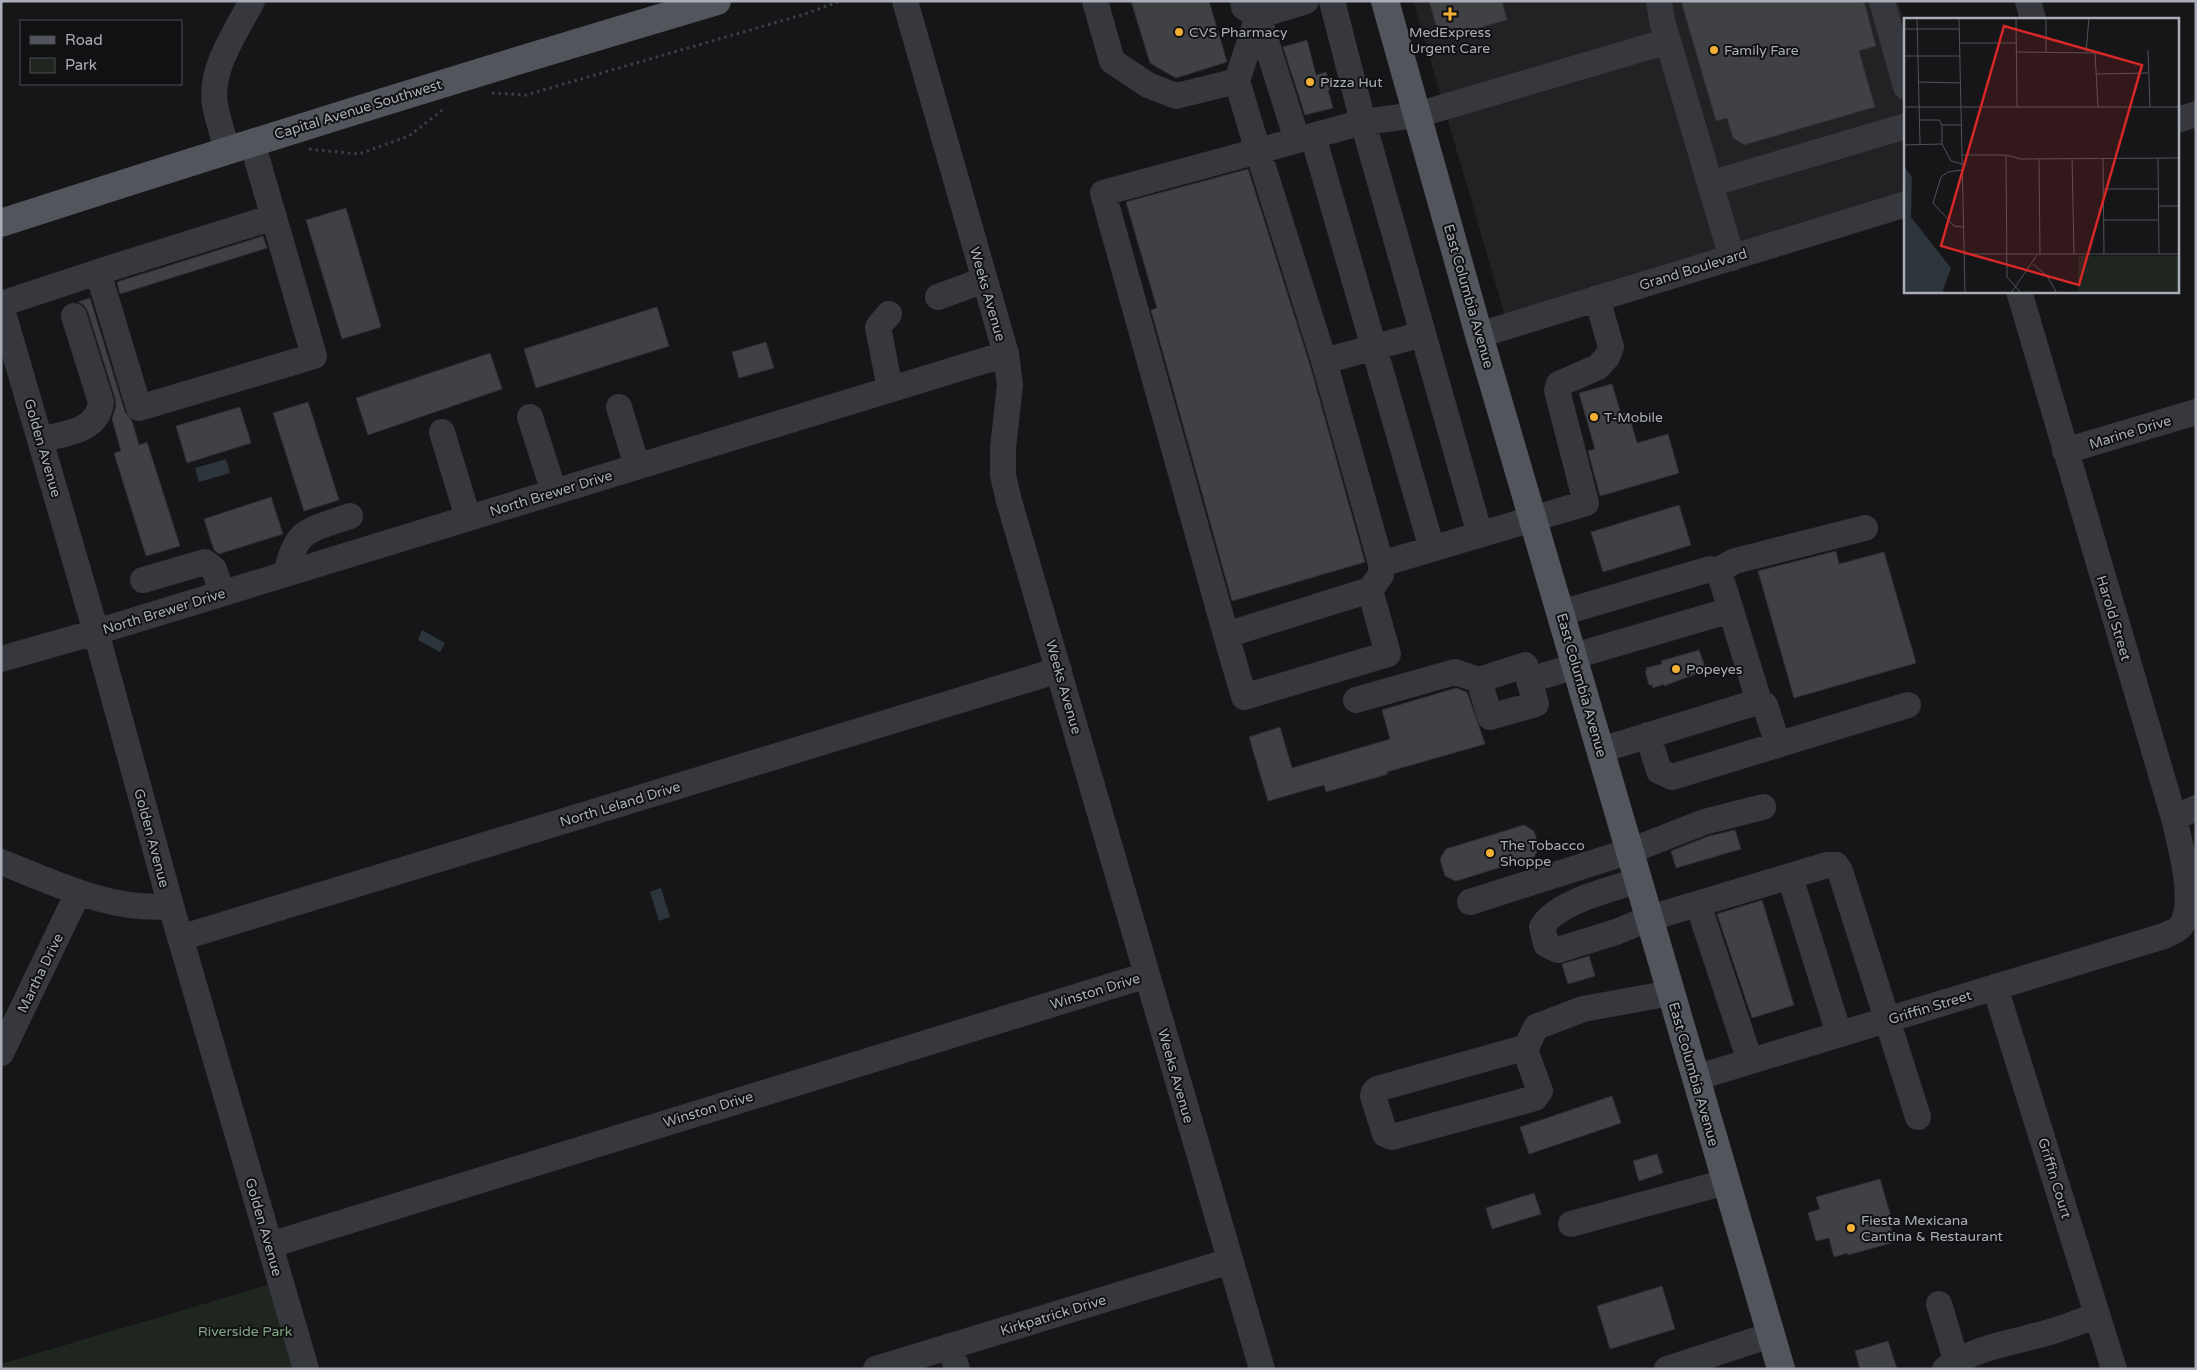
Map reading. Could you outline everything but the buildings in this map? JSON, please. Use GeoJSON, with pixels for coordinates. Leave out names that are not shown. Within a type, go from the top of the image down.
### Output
{"type":"FeatureCollection","features":[{"type":"Feature","properties":{"kind":"main road","name":"Capital Avenue Southwest"},"geometry":{"type":"LineString","coordinates":[[1,223],[492,67],[716,1]]}},
{"type":"Feature","properties":{"kind":"main road","name":"East Columbia Avenue"},"geometry":{"type":"LineString","coordinates":[[1385,1],[1479,335],[1780,1369]]}},
{"type":"Feature","properties":{"kind":"street"},"geometry":{"type":"LineString","coordinates":[[227,150],[215,104],[215,88],[219,66],[252,1]]}},
{"type":"Feature","properties":{"kind":"street","name":"Weeks Avenue"},"geometry":{"type":"LineString","coordinates":[[905,1],[1006,354],[1010,385],[1003,448],[1003,475],[1262,1369]]}},
{"type":"Feature","properties":{"kind":"street"},"geometry":{"type":"LineString","coordinates":[[1095,1],[1112,62],[1148,86],[1179,96],[1237,81]]}},
{"type":"Feature","properties":{"kind":"street"},"geometry":{"type":"LineString","coordinates":[[1332,1],[1363,122],[1480,535]]}},
{"type":"Feature","properties":{"kind":"street"},"geometry":{"type":"LineString","coordinates":[[1659,1],[1668,41],[1732,258]]}},
{"type":"Feature","properties":{"kind":"street"},"geometry":{"type":"LineString","coordinates":[[1882,1],[1904,80]]}},
{"type":"Feature","properties":{"kind":"street"},"geometry":{"type":"LineString","coordinates":[[2028,1],[2033,18]]}},
{"type":"Feature","properties":{"kind":"street"},"geometry":{"type":"LineString","coordinates":[[1250,8],[1297,3]]}},
{"type":"Feature","properties":{"kind":"street"},"geometry":{"type":"LineString","coordinates":[[1226,635],[1370,590],[1381,576],[1382,564],[1324,361],[1237,81],[1250,8]]}},
{"type":"Feature","properties":{"kind":"street"},"geometry":{"type":"LineString","coordinates":[[1250,8],[1305,138],[1374,348],[1432,549]]}},
{"type":"Feature","properties":{"kind":"street"},"geometry":{"type":"LineString","coordinates":[[1370,590],[1388,654],[1244,697],[1104,193],[1363,122],[1417,115],[1668,41]]}},
{"type":"Feature","properties":{"kind":"street"},"geometry":{"type":"LineString","coordinates":[[2180,119],[2196,114]]}},
{"type":"Feature","properties":{"kind":"street"},"geometry":{"type":"LineString","coordinates":[[1710,184],[1904,127]]}},
{"type":"Feature","properties":{"kind":"street"},"geometry":{"type":"LineString","coordinates":[[98,272],[139,408],[314,356],[252,142]]}},
{"type":"Feature","properties":{"kind":"street","name":"Grand Boulevard"},"geometry":{"type":"LineString","coordinates":[[1479,335],[1904,205]]}},
{"type":"Feature","properties":{"kind":"street"},"geometry":{"type":"LineString","coordinates":[[1,305],[98,272],[274,217]]}},
{"type":"Feature","properties":{"kind":"street"},"geometry":{"type":"LineString","coordinates":[[938,297],[984,280]]}},
{"type":"Feature","properties":{"kind":"street","name":"Harold Street"},"geometry":{"type":"LineString","coordinates":[[2019,292],[2065,451],[2185,813],[2189,906],[2182,925],[2175,932],[2164,936]]}},
{"type":"Feature","properties":{"kind":"street"},"geometry":{"type":"LineString","coordinates":[[1382,564],[1586,503],[1557,390],[1559,384],[1598,367],[1608,357],[1611,347],[1598,298]]}},
{"type":"Feature","properties":{"kind":"street","name":"Golden Avenue"},"geometry":{"type":"LineString","coordinates":[[1,305],[96,632],[180,938],[306,1369]]}},
{"type":"Feature","properties":{"kind":"street"},"geometry":{"type":"LineString","coordinates":[[889,314],[878,327],[890,389]]}},
{"type":"Feature","properties":{"kind":"street"},"geometry":{"type":"LineString","coordinates":[[40,440],[88,426],[100,412],[100,402],[74,316]]}},
{"type":"Feature","properties":{"kind":"street"},"geometry":{"type":"LineString","coordinates":[[1324,361],[1423,334]]}},
{"type":"Feature","properties":{"kind":"street","name":"North Brewer Drive"},"geometry":{"type":"LineString","coordinates":[[1,659],[96,632],[1006,354]]}},
{"type":"Feature","properties":{"kind":"street"},"geometry":{"type":"LineString","coordinates":[[619,407],[638,466]]}},
{"type":"Feature","properties":{"kind":"street","name":"Marine Drive"},"geometry":{"type":"LineString","coordinates":[[2065,451],[2196,412]]}},
{"type":"Feature","properties":{"kind":"street"},"geometry":{"type":"LineString","coordinates":[[530,417],[554,492]]}},
{"type":"Feature","properties":{"kind":"street"},"geometry":{"type":"LineString","coordinates":[[442,432],[468,518]]}},
{"type":"Feature","properties":{"kind":"street"},"geometry":{"type":"LineString","coordinates":[[286,574],[290,552],[296,541],[304,534],[350,516]]}},
{"type":"Feature","properties":{"kind":"street"},"geometry":{"type":"LineString","coordinates":[[1561,613],[1710,570],[1716,571],[1736,562],[1865,528]]}},
{"type":"Feature","properties":{"kind":"street"},"geometry":{"type":"LineString","coordinates":[[143,580],[205,562],[214,569],[222,593]]}},
{"type":"Feature","properties":{"kind":"street"},"geometry":{"type":"LineString","coordinates":[[1716,571],[1720,575],[1758,700],[1765,705],[1778,745]]}},
{"type":"Feature","properties":{"kind":"street"},"geometry":{"type":"LineString","coordinates":[[1529,680],[1575,661],[1731,610]]}},
{"type":"Feature","properties":{"kind":"street"},"geometry":{"type":"LineString","coordinates":[[1356,700],[1455,672],[1479,680],[1525,665],[1536,704],[1490,718],[1479,680]]}},
{"type":"Feature","properties":{"kind":"street","name":"North Leland Drive"},"geometry":{"type":"LineString","coordinates":[[180,938],[1059,670]]}},
{"type":"Feature","properties":{"kind":"street"},"geometry":{"type":"LineString","coordinates":[[1601,750],[1754,703],[1758,700]]}},
{"type":"Feature","properties":{"kind":"street"},"geometry":{"type":"LineString","coordinates":[[1648,735],[1659,771],[1672,777],[1908,705]]}},
{"type":"Feature","properties":{"kind":"street"},"geometry":{"type":"LineString","coordinates":[[1470,902],[1630,850],[1704,822],[1763,807]]}},
{"type":"Feature","properties":{"kind":"street"},"geometry":{"type":"LineString","coordinates":[[1,862],[78,892],[134,907],[171,906]]}},
{"type":"Feature","properties":{"kind":"street"},"geometry":{"type":"LineString","coordinates":[[1639,880],[1559,910],[1548,918],[1542,927],[1542,934],[1546,944],[1558,950],[1616,932],[1650,918],[1827,865],[1836,865],[1840,871],[1918,1117]]}},
{"type":"Feature","properties":{"kind":"street"},"geometry":{"type":"LineString","coordinates":[[1790,877],[1839,1034]]}},
{"type":"Feature","properties":{"kind":"street","name":"Martha Drive"},"geometry":{"type":"LineString","coordinates":[[1,1053],[78,892]]}},
{"type":"Feature","properties":{"kind":"street"},"geometry":{"type":"LineString","coordinates":[[1698,904],[1750,1061]]}},
{"type":"Feature","properties":{"kind":"street","name":"Griffin Street"},"geometry":{"type":"LineString","coordinates":[[1695,1078],[2164,936]]}},
{"type":"Feature","properties":{"kind":"street","name":"Winston Drive"},"geometry":{"type":"LineString","coordinates":[[270,1245],[1147,975]]}},
{"type":"Feature","properties":{"kind":"street","name":"Griffin Court"},"geometry":{"type":"LineString","coordinates":[[1995,987],[2114,1369]]}},
{"type":"Feature","properties":{"kind":"street"},"geometry":{"type":"LineString","coordinates":[[1525,1050],[1377,1090],[1373,1096],[1385,1134],[1392,1137],[1535,1098],[1540,1091],[1525,1050],[1536,1027],[1583,1009],[1671,993]]}},
{"type":"Feature","properties":{"kind":"street"},"geometry":{"type":"LineString","coordinates":[[1571,1224],[1726,1182]]}},
{"type":"Feature","properties":{"kind":"street","name":"Kirkpatrick Drive"},"geometry":{"type":"LineString","coordinates":[[876,1369],[954,1357],[1230,1261]]}},
{"type":"Feature","properties":{"kind":"street"},"geometry":{"type":"LineString","coordinates":[[1939,1304],[1951,1364],[1993,1347],[2051,1332],[2097,1315]]}},
{"type":"Feature","properties":{"kind":"street"},"geometry":{"type":"LineString","coordinates":[[1668,1369],[1771,1335]]}},
{"type":"Feature","properties":{"kind":"path"},"geometry":{"type":"LineString","coordinates":[[487,93],[526,95],[805,14],[840,1]]}},
{"type":"Feature","properties":{"kind":"path"},"geometry":{"type":"LineString","coordinates":[[332,151],[360,154],[409,136],[448,105]]}},
{"type":"Feature","properties":{"kind":"shaded area"},"geometry":{"type":"Polygon","coordinates":[[[1413,1],[1898,1],[1904,21],[1904,193],[1505,316],[1413,1]]]}},
{"type":"Feature","properties":{"kind":"shaded area"},"geometry":{"type":"Polygon","coordinates":[[[226,459],[230,473],[199,482],[195,468],[226,459]]]}},
{"type":"Feature","properties":{"kind":"shaded area"},"geometry":{"type":"Polygon","coordinates":[[[422,630],[445,643],[440,652],[418,640],[422,630]]]}},
{"type":"Feature","properties":{"kind":"shaded area"},"geometry":{"type":"Polygon","coordinates":[[[661,888],[670,917],[659,921],[650,892],[661,888]]]}},
{"type":"Feature","properties":{"kind":"green space","name":"Riverside Park"},"geometry":{"type":"Polygon","coordinates":[[[271,1284],[295,1369],[1,1369],[1,1364],[271,1284]]]}},
{"type":"Feature","properties":{"kind":"place","name":"MedExpress Urgent Care"},"geometry":{"type":"Point","coordinates":[1450,14]}},
{"type":"Feature","properties":{"kind":"place","name":"CVS Pharmacy"},"geometry":{"type":"Point","coordinates":[1179,32]}},
{"type":"Feature","properties":{"kind":"place","name":"Family Fare"},"geometry":{"type":"Point","coordinates":[1714,50]}},
{"type":"Feature","properties":{"kind":"place","name":"Pizza Hut"},"geometry":{"type":"Point","coordinates":[1310,82]}},
{"type":"Feature","properties":{"kind":"place","name":"T-Mobile"},"geometry":{"type":"Point","coordinates":[1594,417]}},
{"type":"Feature","properties":{"kind":"place","name":"Popeyes"},"geometry":{"type":"Point","coordinates":[1676,669]}},
{"type":"Feature","properties":{"kind":"place","name":"The Tobacco Shoppe"},"geometry":{"type":"Point","coordinates":[1490,853]}},
{"type":"Feature","properties":{"kind":"place","name":"Fiesta Mexicana Cantina & Restaurant"},"geometry":{"type":"Point","coordinates":[1851,1228]}}]}
